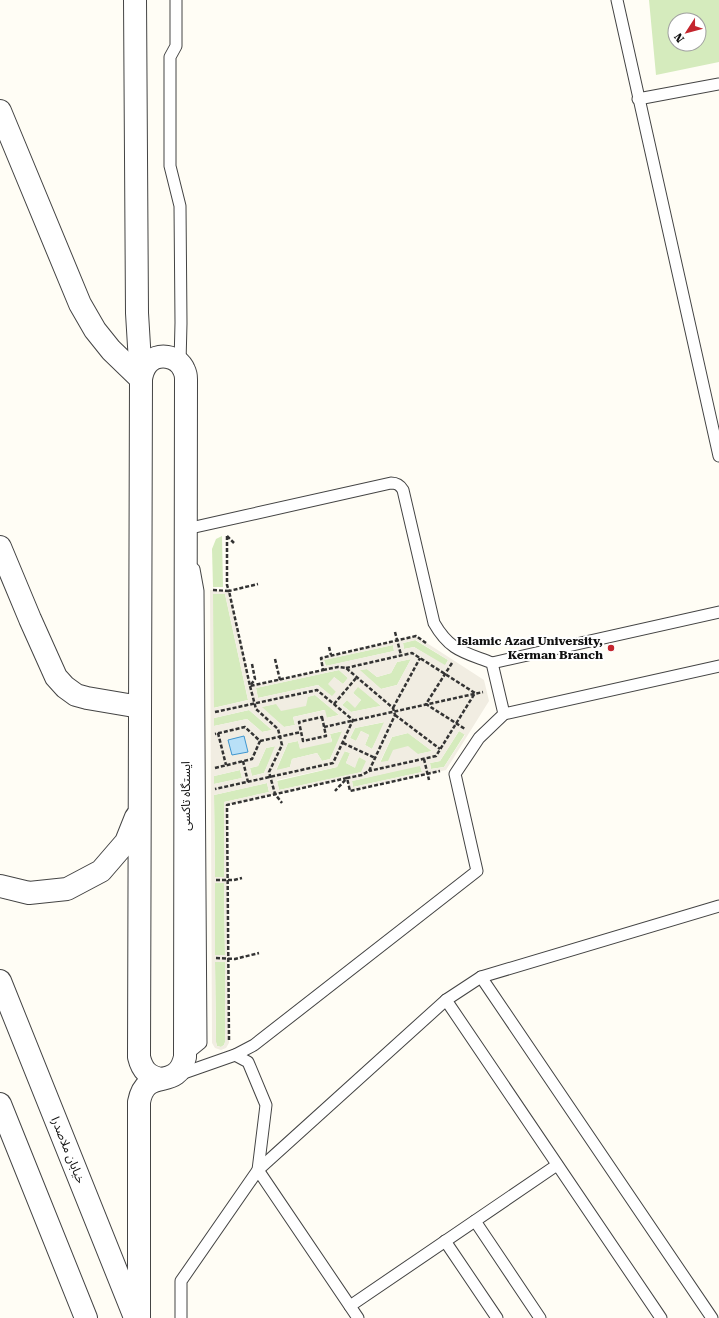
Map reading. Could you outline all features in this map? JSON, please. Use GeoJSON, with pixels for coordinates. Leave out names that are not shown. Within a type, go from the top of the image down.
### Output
{"type":"FeatureCollection","features":[{"type":"Feature","properties":{"kind":"street"},"geometry":{"type":"LineString","coordinates":[[135,0],[137,313],[141,379],[139,1057],[141,1065],[146,1073],[153,1078],[166,1078]]}},
{"type":"Feature","properties":{"kind":"street"},"geometry":{"type":"LineString","coordinates":[[0,111],[80,304],[95,330],[111,350],[141,379]]}},
{"type":"Feature","properties":{"kind":"street"},"geometry":{"type":"LineString","coordinates":[[139,1318],[139,1102],[141,1093],[146,1086],[153,1081],[178,1073],[183,1065],[185,1057],[186,379],[184,370],[180,363],[172,358],[164,356],[155,358],[147,363],[142,370],[141,379]]}},
{"type":"Feature","properties":{"kind":"street"},"geometry":{"type":"LineString","coordinates":[[0,547],[56,676],[64,687],[76,695],[87,698],[140,707]]}},
{"type":"Feature","properties":{"kind":"street"},"geometry":{"type":"LineString","coordinates":[[0,886],[29,893],[67,889],[101,871],[126,842],[140,806]]}},
{"type":"Feature","properties":{"kind":"street","name":"خیابان ملاصدرا"},"geometry":{"type":"LineString","coordinates":[[0,981],[135,1318]]}},
{"type":"Feature","properties":{"kind":"street"},"geometry":{"type":"LineString","coordinates":[[0,1104],[86,1318]]}},
{"type":"Feature","properties":{"kind":"lane"},"geometry":{"type":"LineString","coordinates":[[176,0],[176,46],[170,57],[170,166],[180,206],[180,363]]}},
{"type":"Feature","properties":{"kind":"lane"},"geometry":{"type":"LineString","coordinates":[[616,0],[719,456]]}},
{"type":"Feature","properties":{"kind":"lane"},"geometry":{"type":"LineString","coordinates":[[638,99],[719,84]]}},
{"type":"Feature","properties":{"kind":"lane"},"geometry":{"type":"LineString","coordinates":[[186,529],[396,483],[403,490],[434,623],[441,636],[451,646],[492,663],[719,612]]}},
{"type":"Feature","properties":{"kind":"lane"},"geometry":{"type":"LineString","coordinates":[[492,663],[504,714]]}},
{"type":"Feature","properties":{"kind":"lane"},"geometry":{"type":"LineString","coordinates":[[166,1078],[235,1055],[260,1040],[477,871],[455,774],[479,738],[504,714],[719,666]]}},
{"type":"Feature","properties":{"kind":"lane"},"geometry":{"type":"LineString","coordinates":[[182,1318],[181,1281],[258,1170],[446,1000],[481,977],[719,906]]}},
{"type":"Feature","properties":{"kind":"lane"},"geometry":{"type":"LineString","coordinates":[[481,977],[712,1318]]}},
{"type":"Feature","properties":{"kind":"lane"},"geometry":{"type":"LineString","coordinates":[[446,1000],[661,1318]]}},
{"type":"Feature","properties":{"kind":"lane"},"geometry":{"type":"LineString","coordinates":[[235,1055],[248,1062],[266,1105],[258,1170],[358,1318]]}},
{"type":"Feature","properties":{"kind":"lane"},"geometry":{"type":"LineString","coordinates":[[350,1306],[557,1165]]}},
{"type":"Feature","properties":{"kind":"lane"},"geometry":{"type":"LineString","coordinates":[[475,1221],[540,1318]]}},
{"type":"Feature","properties":{"kind":"lane"},"geometry":{"type":"LineString","coordinates":[[445,1241],[497,1318]]}},
{"type":"Feature","properties":{"kind":"path"},"geometry":{"type":"LineString","coordinates":[[234,543],[227,536],[227,585],[254,704],[256,709],[278,729],[282,745],[270,772],[274,794],[282,803]]}},
{"type":"Feature","properties":{"kind":"path"},"geometry":{"type":"LineString","coordinates":[[210,590],[229,591],[258,584]]}},
{"type":"Feature","properties":{"kind":"path"},"geometry":{"type":"LineString","coordinates":[[395,632],[401,655]]}},
{"type":"Feature","properties":{"kind":"path"},"geometry":{"type":"LineString","coordinates":[[323,670],[320,658],[331,655],[416,636],[429,644]]}},
{"type":"Feature","properties":{"kind":"path"},"geometry":{"type":"LineString","coordinates":[[329,647],[331,655]]}},
{"type":"Feature","properties":{"kind":"path"},"geometry":{"type":"LineString","coordinates":[[426,704],[460,651]]}},
{"type":"Feature","properties":{"kind":"path"},"geometry":{"type":"LineString","coordinates":[[250,686],[338,667],[346,668],[412,653],[475,693]]}},
{"type":"Feature","properties":{"kind":"path"},"geometry":{"type":"LineString","coordinates":[[393,709],[420,658]]}},
{"type":"Feature","properties":{"kind":"path"},"geometry":{"type":"LineString","coordinates":[[275,659],[280,680]]}},
{"type":"Feature","properties":{"kind":"path"},"geometry":{"type":"LineString","coordinates":[[250,686],[255,679],[252,664]]}},
{"type":"Feature","properties":{"kind":"path"},"geometry":{"type":"LineString","coordinates":[[346,668],[393,709],[395,715],[440,749]]}},
{"type":"Feature","properties":{"kind":"path"},"geometry":{"type":"LineString","coordinates":[[334,704],[357,677]]}},
{"type":"Feature","properties":{"kind":"path"},"geometry":{"type":"LineString","coordinates":[[210,714],[317,690],[353,720]]}},
{"type":"Feature","properties":{"kind":"path"},"geometry":{"type":"LineString","coordinates":[[324,727],[393,709],[426,704],[487,691]]}},
{"type":"Feature","properties":{"kind":"path"},"geometry":{"type":"LineString","coordinates":[[229,1043],[227,805],[362,775],[369,771],[436,756],[475,693]]}},
{"type":"Feature","properties":{"kind":"path"},"geometry":{"type":"LineString","coordinates":[[426,704],[479,738]]}},
{"type":"Feature","properties":{"kind":"path"},"geometry":{"type":"LineString","coordinates":[[369,771],[395,715]]}},
{"type":"Feature","properties":{"kind":"path"},"geometry":{"type":"LineString","coordinates":[[322,717],[324,727],[326,736],[303,741],[299,722],[322,717]]}},
{"type":"Feature","properties":{"kind":"path"},"geometry":{"type":"LineString","coordinates":[[211,790],[333,763],[353,720]]}},
{"type":"Feature","properties":{"kind":"path"},"geometry":{"type":"LineString","coordinates":[[210,735],[245,727],[260,741]]}},
{"type":"Feature","properties":{"kind":"path"},"geometry":{"type":"LineString","coordinates":[[260,741],[301,732]]}},
{"type":"Feature","properties":{"kind":"path"},"geometry":{"type":"LineString","coordinates":[[218,733],[226,765]]}},
{"type":"Feature","properties":{"kind":"path"},"geometry":{"type":"LineString","coordinates":[[211,769],[252,759],[260,741]]}},
{"type":"Feature","properties":{"kind":"path"},"geometry":{"type":"LineString","coordinates":[[343,742],[375,758]]}},
{"type":"Feature","properties":{"kind":"path"},"geometry":{"type":"LineString","coordinates":[[424,759],[429,780]]}},
{"type":"Feature","properties":{"kind":"path"},"geometry":{"type":"LineString","coordinates":[[243,761],[248,782]]}},
{"type":"Feature","properties":{"kind":"path"},"geometry":{"type":"LineString","coordinates":[[348,778],[350,791],[446,770]]}},
{"type":"Feature","properties":{"kind":"path"},"geometry":{"type":"LineString","coordinates":[[335,791],[348,778]]}},
{"type":"Feature","properties":{"kind":"path"},"geometry":{"type":"LineString","coordinates":[[212,880],[242,878]]}},
{"type":"Feature","properties":{"kind":"path"},"geometry":{"type":"LineString","coordinates":[[212,958],[235,958],[259,953]]}},
{"type":"Feature","properties":{"kind":"green space"},"geometry":{"type":"Polygon","coordinates":[[[649,0],[719,0],[719,62],[656,75],[649,0]]]}},
{"type":"Feature","properties":{"kind":"green space"},"geometry":{"type":"Polygon","coordinates":[[[222,536],[223,587],[213,587],[212,549],[216,539],[222,536]]]}},
{"type":"Feature","properties":{"kind":"green space"},"geometry":{"type":"Polygon","coordinates":[[[213,594],[225,594],[248,700],[213,708],[213,594]]]}},
{"type":"Feature","properties":{"kind":"green space"},"geometry":{"type":"Polygon","coordinates":[[[415,640],[448,660],[445,666],[414,647],[404,649],[403,643],[415,640]]]}},
{"type":"Feature","properties":{"kind":"green space"},"geometry":{"type":"Polygon","coordinates":[[[393,645],[394,651],[326,666],[324,660],[393,645]]]}},
{"type":"Feature","properties":{"kind":"green space"},"geometry":{"type":"Polygon","coordinates":[[[411,659],[397,685],[381,689],[359,670],[367,669],[377,677],[391,673],[397,662],[411,659]]]}},
{"type":"Feature","properties":{"kind":"green space"},"geometry":{"type":"Polygon","coordinates":[[[339,670],[348,678],[343,684],[334,677],[336,692],[332,697],[318,685],[258,698],[256,688],[339,670]]]}},
{"type":"Feature","properties":{"kind":"green space"},"geometry":{"type":"Polygon","coordinates":[[[358,686],[381,706],[351,712],[342,705],[347,700],[355,707],[361,700],[353,693],[358,686]]]}},
{"type":"Feature","properties":{"kind":"green space"},"geometry":{"type":"Polygon","coordinates":[[[315,695],[339,715],[326,718],[324,710],[293,717],[295,725],[284,727],[261,707],[315,695]]]}},
{"type":"Feature","properties":{"kind":"green space"},"geometry":{"type":"Polygon","coordinates":[[[249,710],[272,730],[262,732],[247,719],[214,726],[214,718],[249,710]]]}},
{"type":"Feature","properties":{"kind":"green space"},"geometry":{"type":"Polygon","coordinates":[[[385,722],[372,749],[365,745],[369,735],[361,731],[356,741],[350,738],[355,728],[385,722]]]}},
{"type":"Feature","properties":{"kind":"green space"},"geometry":{"type":"Polygon","coordinates":[[[343,731],[330,759],[322,761],[317,753],[292,759],[290,767],[276,771],[288,743],[298,741],[300,748],[332,741],[330,734],[343,731]]]}},
{"type":"Feature","properties":{"kind":"green space"},"geometry":{"type":"Polygon","coordinates":[[[459,731],[465,734],[444,767],[431,769],[430,763],[440,761],[459,731]]]}},
{"type":"Feature","properties":{"kind":"green space"},"geometry":{"type":"Polygon","coordinates":[[[408,733],[432,751],[380,763],[392,737],[408,733]]]}},
{"type":"Feature","properties":{"kind":"green space"},"geometry":{"type":"Polygon","coordinates":[[[276,746],[264,773],[252,776],[250,768],[258,766],[266,748],[276,746]]]}},
{"type":"Feature","properties":{"kind":"green space"},"geometry":{"type":"Polygon","coordinates":[[[344,751],[350,753],[346,763],[354,767],[359,757],[367,761],[362,772],[279,790],[277,781],[337,767],[344,751]]]}},
{"type":"Feature","properties":{"kind":"green space"},"geometry":{"type":"Polygon","coordinates":[[[420,765],[422,772],[353,787],[352,781],[420,765]]]}},
{"type":"Feature","properties":{"kind":"green space"},"geometry":{"type":"Polygon","coordinates":[[[240,770],[242,778],[214,784],[214,776],[240,770]]]}},
{"type":"Feature","properties":{"kind":"green space"},"geometry":{"type":"Polygon","coordinates":[[[267,783],[269,792],[224,802],[224,877],[215,877],[214,795],[267,783]]]}},
{"type":"Feature","properties":{"kind":"green space"},"geometry":{"type":"Polygon","coordinates":[[[215,883],[224,883],[225,955],[215,955],[215,883]]]}},
{"type":"Feature","properties":{"kind":"green space"},"geometry":{"type":"Polygon","coordinates":[[[215,962],[225,962],[225,1042],[221,1047],[217,1046],[216,1042],[215,962]]]}},
{"type":"Feature","properties":{"kind":"shaded area"},"geometry":{"type":"Polygon","coordinates":[[[210,590],[229,591],[251,686],[323,670],[321,658],[416,636],[484,680],[489,701],[446,770],[350,791],[347,778],[227,805],[229,1043],[226,1048],[221,1050],[215,1048],[212,1043],[210,590]],[[213,594],[214,708],[248,700],[225,594],[213,594]],[[416,640],[403,643],[404,649],[414,647],[445,665],[448,660],[416,640]],[[393,645],[324,660],[325,666],[394,651],[393,645]],[[411,659],[397,662],[391,673],[377,677],[367,669],[360,670],[381,689],[397,685],[411,659]],[[339,670],[256,688],[258,698],[318,685],[332,696],[336,692],[328,684],[334,677],[343,684],[348,678],[339,670]],[[358,687],[353,693],[361,700],[355,708],[347,700],[342,705],[351,712],[381,706],[358,687]],[[315,695],[308,697],[306,706],[281,711],[276,704],[262,707],[284,727],[295,725],[293,717],[325,710],[327,718],[339,715],[315,695]],[[249,710],[214,718],[214,726],[247,719],[262,732],[272,730],[249,710]],[[384,722],[355,728],[350,738],[356,741],[361,731],[369,735],[365,745],[372,749],[384,722]],[[342,731],[330,734],[332,742],[300,749],[298,741],[288,743],[276,770],[290,767],[292,759],[317,753],[322,761],[330,759],[342,731]],[[459,731],[440,761],[430,763],[431,769],[444,767],[465,735],[459,731]],[[408,733],[392,737],[380,762],[388,761],[393,750],[408,746],[418,754],[432,751],[408,733]],[[275,746],[266,748],[258,766],[250,768],[252,776],[264,773],[275,746]],[[345,751],[337,767],[277,780],[279,790],[361,772],[366,761],[359,757],[355,768],[346,763],[350,753],[345,751]],[[420,766],[352,781],[353,787],[422,772],[420,766]],[[240,770],[214,776],[214,784],[242,778],[240,770]],[[267,783],[214,795],[215,877],[224,877],[224,802],[269,792],[267,783]],[[215,883],[215,955],[225,955],[224,883],[215,883]],[[215,962],[216,1042],[217,1046],[221,1047],[225,1042],[225,962],[215,962]]]}},
{"type":"Feature","properties":{"kind":"water"},"geometry":{"type":"Polygon","coordinates":[[[244,736],[248,752],[232,755],[228,740],[244,736]]]}},
{"type":"Feature","properties":{"kind":"place","name":"Islamic Azad University, Kerman Branch"},"geometry":{"type":"Point","coordinates":[611,648]}}]}
